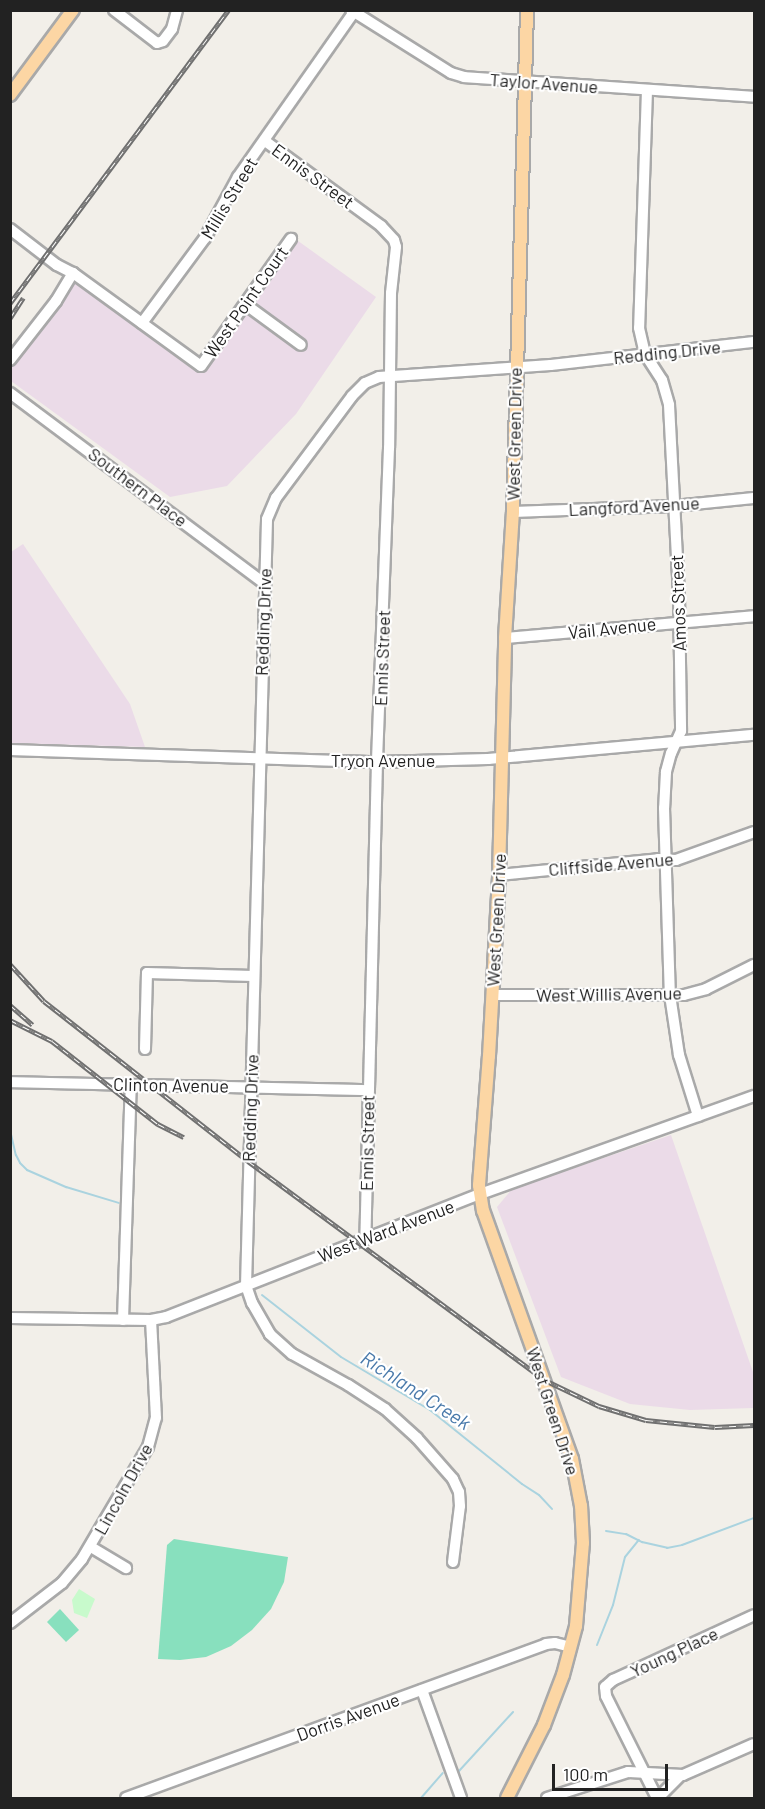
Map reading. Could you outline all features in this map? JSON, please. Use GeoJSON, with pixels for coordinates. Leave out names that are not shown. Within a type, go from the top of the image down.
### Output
{"type":"FeatureCollection","features":[{"type":"Feature","properties":{"kind":"main road"},"geometry":{"type":"LineString","coordinates":[[10,95],[73,10]]}},
{"type":"Feature","properties":{"kind":"main road","name":"West Green Drive"},"geometry":{"type":"LineString","coordinates":[[507,1798],[544,1725],[571,1647],[578,1617],[583,1543],[581,1506],[573,1459],[483,1211],[480,1194],[499,875],[505,638],[513,512],[515,367],[527,10]]}},
{"type":"Feature","properties":{"kind":"street"},"geometry":{"type":"LineString","coordinates":[[114,10],[157,43],[163,41],[172,29],[177,10]]}},
{"type":"Feature","properties":{"kind":"street","name":"Taylor Avenue"},"geometry":{"type":"LineString","coordinates":[[352,11],[451,73],[476,79],[754,98]]}},
{"type":"Feature","properties":{"kind":"street","name":"Millis Street"},"geometry":{"type":"LineString","coordinates":[[142,323],[205,238],[238,177],[265,141],[352,11]]}},
{"type":"Feature","properties":{"kind":"street","name":"Amos Street"},"geometry":{"type":"LineString","coordinates":[[646,90],[639,328],[645,354],[662,380],[669,405],[679,621],[681,731],[666,772],[670,995],[679,1055],[698,1116]]}},
{"type":"Feature","properties":{"kind":"street","name":"Ennis Street"},"geometry":{"type":"LineString","coordinates":[[265,141],[381,226],[394,240],[396,255],[391,293],[367,1090],[365,1239]]}},
{"type":"Feature","properties":{"kind":"street"},"geometry":{"type":"LineString","coordinates":[[10,229],[142,323]]}},
{"type":"Feature","properties":{"kind":"street","name":"West Point Court"},"geometry":{"type":"LineString","coordinates":[[142,323],[201,366],[291,239]]}},
{"type":"Feature","properties":{"kind":"street"},"geometry":{"type":"LineString","coordinates":[[10,360],[56,301],[73,273]]}},
{"type":"Feature","properties":{"kind":"street"},"geometry":{"type":"LineString","coordinates":[[245,304],[301,345]]}},
{"type":"Feature","properties":{"kind":"street","name":"Redding Drive"},"geometry":{"type":"LineString","coordinates":[[246,1286],[264,583],[267,519],[276,498],[358,388],[379,377],[515,367],[754,342]]}},
{"type":"Feature","properties":{"kind":"street","name":"Southern Place"},"geometry":{"type":"LineString","coordinates":[[10,393],[264,583]]}},
{"type":"Feature","properties":{"kind":"street","name":"Langford Avenue"},"geometry":{"type":"LineString","coordinates":[[513,512],[674,506],[754,498]]}},
{"type":"Feature","properties":{"kind":"street","name":"Vail Avenue"},"geometry":{"type":"LineString","coordinates":[[505,638],[754,616]]}},
{"type":"Feature","properties":{"kind":"street","name":"Tryon Avenue"},"geometry":{"type":"LineString","coordinates":[[10,750],[377,762],[502,758],[676,740],[754,735]]}},
{"type":"Feature","properties":{"kind":"street","name":"Cliffside Avenue"},"geometry":{"type":"LineString","coordinates":[[499,875],[666,859],[676,860],[754,832]]}},
{"type":"Feature","properties":{"kind":"street","name":"West Willis Avenue"},"geometry":{"type":"LineString","coordinates":[[493,995],[670,995],[706,989],[754,965]]}},
{"type":"Feature","properties":{"kind":"street"},"geometry":{"type":"LineString","coordinates":[[145,1049],[147,973],[253,976]]}},
{"type":"Feature","properties":{"kind":"street","name":"Clinton Avenue"},"geometry":{"type":"LineString","coordinates":[[10,1082],[367,1090]]}},
{"type":"Feature","properties":{"kind":"street"},"geometry":{"type":"LineString","coordinates":[[123,1320],[131,1084]]}},
{"type":"Feature","properties":{"kind":"street","name":"West Ward Avenue"},"geometry":{"type":"LineString","coordinates":[[10,1318],[151,1320],[166,1317],[480,1194],[754,1096]]}},
{"type":"Feature","properties":{"kind":"street"},"geometry":{"type":"LineString","coordinates":[[246,1286],[252,1303],[270,1334],[292,1354],[348,1385],[385,1409],[417,1438],[453,1479],[459,1492],[460,1506],[453,1562]]}},
{"type":"Feature","properties":{"kind":"street","name":"Lincoln Drive"},"geometry":{"type":"LineString","coordinates":[[10,1623],[62,1583],[91,1547],[129,1483],[154,1432],[156,1418],[151,1320]]}},
{"type":"Feature","properties":{"kind":"street"},"geometry":{"type":"LineString","coordinates":[[91,1547],[126,1568]]}},
{"type":"Feature","properties":{"kind":"street","name":"Young Place"},"geometry":{"type":"LineString","coordinates":[[644,1773],[606,1696],[606,1687],[613,1680],[754,1615]]}},
{"type":"Feature","properties":{"kind":"street","name":"Dorris Avenue"},"geometry":{"type":"LineString","coordinates":[[126,1798],[546,1644],[555,1643],[571,1647]]}},
{"type":"Feature","properties":{"kind":"street"},"geometry":{"type":"LineString","coordinates":[[422,1690],[461,1798]]}},
{"type":"Feature","properties":{"kind":"street"},"geometry":{"type":"LineString","coordinates":[[644,1773],[658,1798],[680,1776],[754,1744]]}},
{"type":"Feature","properties":{"kind":"street"},"geometry":{"type":"LineString","coordinates":[[547,1798],[628,1772],[680,1776]]}},
{"type":"Feature","properties":{"kind":"shaded area"},"geometry":{"type":"Polygon","coordinates":[[[294,238],[376,297],[296,414],[227,486],[170,497],[11,381],[11,368],[73,280],[199,369],[294,238]]]}},
{"type":"Feature","properties":{"kind":"shaded area"},"geometry":{"type":"Polygon","coordinates":[[[23,544],[130,704],[145,747],[11,743],[11,552],[23,544]]]}},
{"type":"Feature","properties":{"kind":"shaded area"},"geometry":{"type":"Polygon","coordinates":[[[671,1135],[754,1375],[753,1408],[690,1410],[630,1404],[561,1377],[497,1207],[512,1189],[671,1135]]]}},
{"type":"Feature","properties":{"kind":"green space"},"geometry":{"type":"Polygon","coordinates":[[[174,1539],[288,1557],[284,1582],[271,1609],[252,1630],[231,1646],[206,1657],[180,1660],[158,1659],[167,1545],[174,1539]]]}},
{"type":"Feature","properties":{"kind":"green space"},"geometry":{"type":"Polygon","coordinates":[[[79,1589],[95,1599],[87,1618],[74,1613],[72,1600],[79,1589]]]}},
{"type":"Feature","properties":{"kind":"green space"},"geometry":{"type":"Polygon","coordinates":[[[60,1609],[79,1630],[66,1642],[47,1622],[60,1609]]]}},
{"type":"Feature","properties":{"kind":"waterway","name":"Richland Creek"},"geometry":{"type":"LineString","coordinates":[[10,1130],[16,1155],[27,1170],[66,1187],[119,1203]]}},
{"type":"Feature","properties":{"kind":"waterway","name":"Richland Creek"},"geometry":{"type":"LineString","coordinates":[[262,1295],[341,1357],[430,1410],[539,1495],[552,1509]]}},
{"type":"Feature","properties":{"kind":"waterway","name":"Richland Creek"},"geometry":{"type":"LineString","coordinates":[[606,1531],[626,1534],[642,1542],[667,1548],[682,1545],[754,1518]]}},
{"type":"Feature","properties":{"kind":"waterway"},"geometry":{"type":"LineString","coordinates":[[597,1645],[613,1605],[625,1557],[639,1540]]}},
{"type":"Feature","properties":{"kind":"waterway"},"geometry":{"type":"LineString","coordinates":[[459,1771],[513,1712]]}},
{"type":"Feature","properties":{"kind":"waterway"},"geometry":{"type":"LineString","coordinates":[[421,1798],[443,1773]]}},
{"type":"Feature","properties":{"kind":"railway"},"geometry":{"type":"LineString","coordinates":[[10,303],[228,10]]}},
{"type":"Feature","properties":{"kind":"railway"},"geometry":{"type":"LineString","coordinates":[[10,318],[23,298]]}},
{"type":"Feature","properties":{"kind":"railway"},"geometry":{"type":"LineString","coordinates":[[10,964],[44,1001],[248,1161],[545,1380],[599,1406],[646,1420],[715,1427],[754,1425]]}},
{"type":"Feature","properties":{"kind":"railway"},"geometry":{"type":"LineString","coordinates":[[10,1005],[33,1025]]}},
{"type":"Feature","properties":{"kind":"railway"},"geometry":{"type":"LineString","coordinates":[[10,1020],[52,1041],[158,1124],[184,1137]]}}]}
